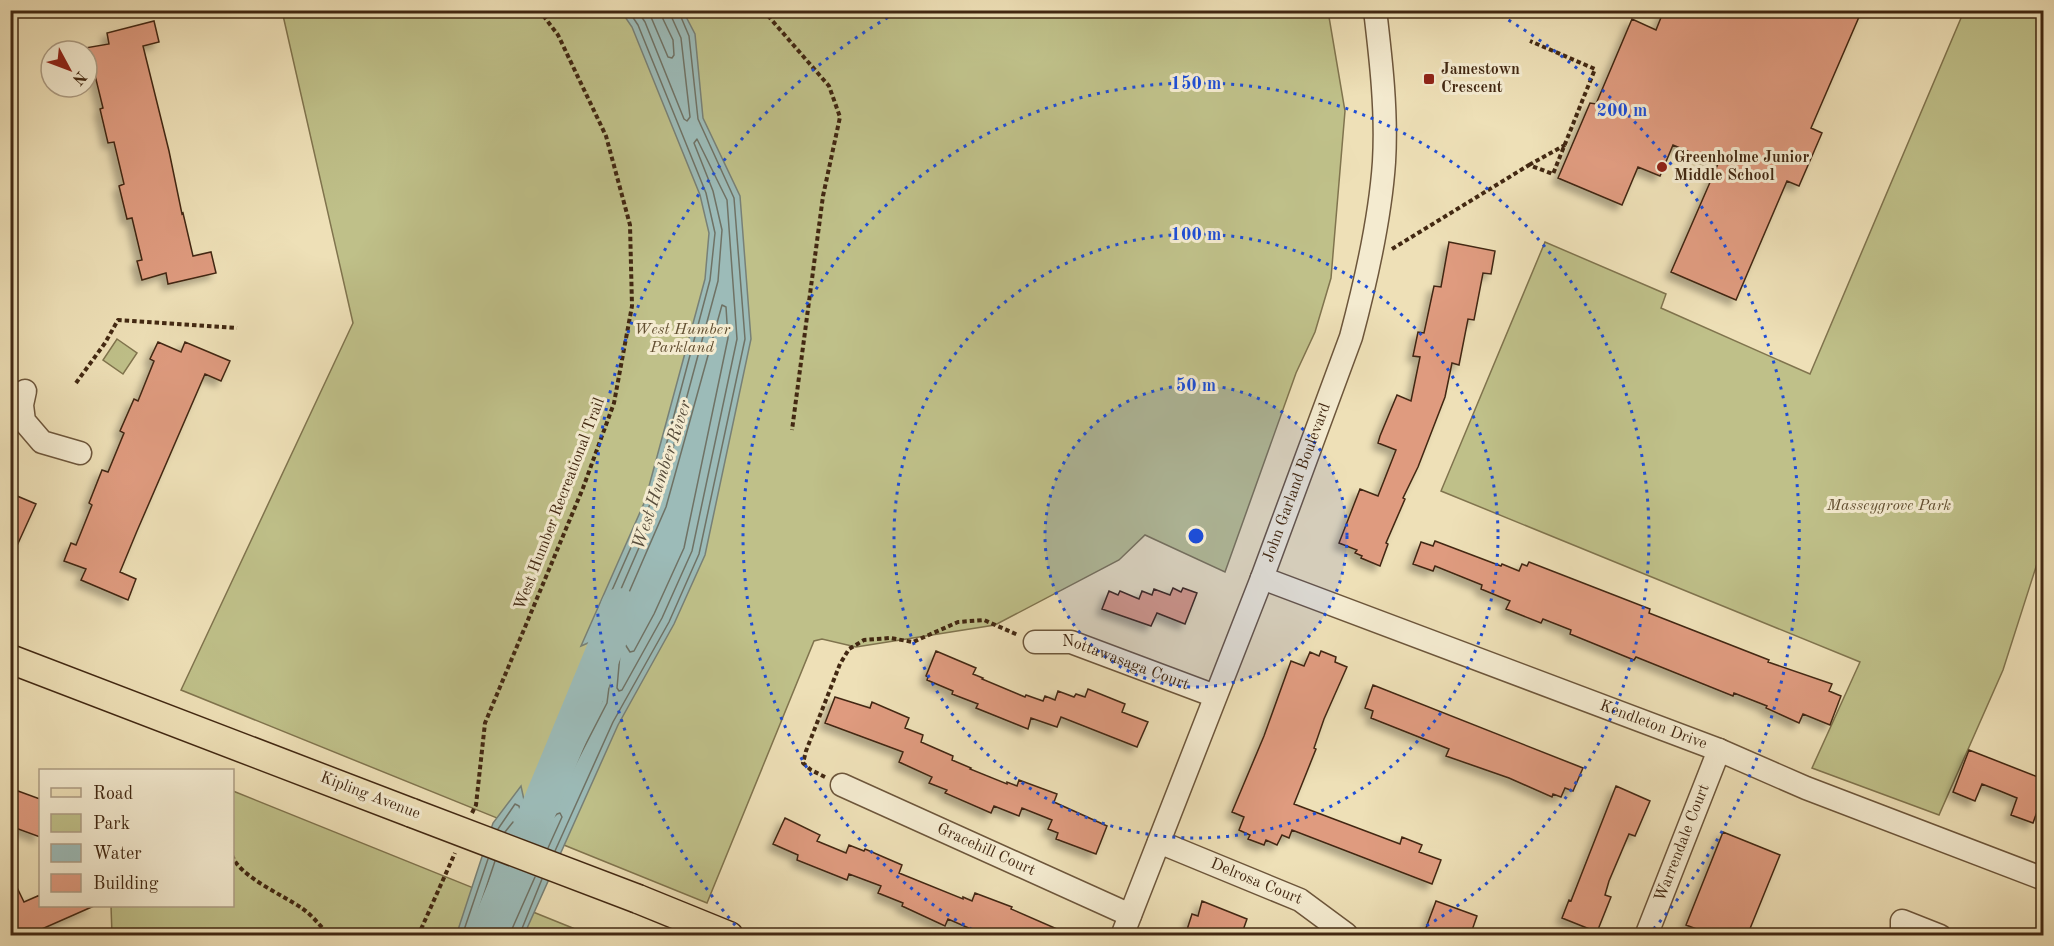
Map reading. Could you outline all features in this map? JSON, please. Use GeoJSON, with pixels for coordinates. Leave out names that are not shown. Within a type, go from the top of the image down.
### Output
{"type":"FeatureCollection","features":[{"type":"Feature","properties":{"kind":"main road","name":"Kipling Avenue"},"geometry":{"type":"LineString","coordinates":[[10,658],[729,936]]}},
{"type":"Feature","properties":{"kind":"street","name":"John Garland Boulevard"},"geometry":{"type":"LineString","coordinates":[[1126,925],[1262,578],[1351,337],[1378,212],[1384,160],[1381,60],[1375,10]]}},
{"type":"Feature","properties":{"kind":"street"},"geometry":{"type":"LineString","coordinates":[[26,391],[22,405],[24,421],[42,442],[80,453]]}},
{"type":"Feature","properties":{"kind":"street","name":"Kendleton Drive"},"geometry":{"type":"LineString","coordinates":[[1262,578],[1719,750],[1806,788],[2043,879]]}},
{"type":"Feature","properties":{"kind":"street","name":"Nottawasaga Court"},"geometry":{"type":"LineString","coordinates":[[1035,642],[1071,642],[1215,696]]}},
{"type":"Feature","properties":{"kind":"street","name":"Warrendale Court"},"geometry":{"type":"LineString","coordinates":[[1646,936],[1719,750]]}},
{"type":"Feature","properties":{"kind":"street","name":"Gracehill Court"},"geometry":{"type":"LineString","coordinates":[[842,785],[1126,925]]}},
{"type":"Feature","properties":{"kind":"street","name":"Delrosa Court"},"geometry":{"type":"LineString","coordinates":[[1159,842],[1300,900],[1346,934]]}},
{"type":"Feature","properties":{"kind":"street"},"geometry":{"type":"LineString","coordinates":[[1902,936],[1902,921],[1940,936]]}},
{"type":"Feature","properties":{"kind":"path","name":"West Humber Recreational Trail"},"geometry":{"type":"LineString","coordinates":[[471,816],[476,805],[484,723],[583,488],[614,403],[632,306],[630,225],[606,136],[558,35],[538,10]]}},
{"type":"Feature","properties":{"kind":"path"},"geometry":{"type":"LineString","coordinates":[[763,10],[829,86],[840,117],[823,196],[792,430]]}},
{"type":"Feature","properties":{"kind":"path"},"geometry":{"type":"LineString","coordinates":[[769,17],[778,10]]}},
{"type":"Feature","properties":{"kind":"path"},"geometry":{"type":"LineString","coordinates":[[1529,165],[1553,174],[1595,69],[1530,41]]}},
{"type":"Feature","properties":{"kind":"path"},"geometry":{"type":"LineString","coordinates":[[1368,264],[1565,144]]}},
{"type":"Feature","properties":{"kind":"path"},"geometry":{"type":"LineString","coordinates":[[76,383],[105,343],[118,320],[237,328]]}},
{"type":"Feature","properties":{"kind":"path"},"geometry":{"type":"LineString","coordinates":[[842,785],[811,770],[803,763],[836,675],[849,649],[864,640],[890,638],[913,642],[958,622],[984,620],[1035,642]]}},
{"type":"Feature","properties":{"kind":"path"},"geometry":{"type":"LineString","coordinates":[[418,936],[457,848]]}},
{"type":"Feature","properties":{"kind":"path"},"geometry":{"type":"LineString","coordinates":[[234,860],[267,888],[304,909],[330,936]]}},
{"type":"Feature","properties":{"kind":"green space","name":"West Humber Parkland"},"geometry":{"type":"Polygon","coordinates":[[[282,11],[1328,11],[1345,111],[1331,278],[1315,332],[1296,373],[1225,572],[1145,535],[1119,560],[995,625],[856,647],[822,639],[814,641],[707,903],[181,690],[353,323],[282,11]]]}},
{"type":"Feature","properties":{"kind":"green space","name":"Masseygrove Park"},"geometry":{"type":"Polygon","coordinates":[[[1964,11],[2043,11],[2043,545],[2003,670],[1939,815],[1812,768],[1860,662],[1441,491],[1545,242],[1666,294],[1661,308],[1810,374],[1964,11]]]}},
{"type":"Feature","properties":{"kind":"green space"},"geometry":{"type":"Polygon","coordinates":[[[117,339],[137,353],[123,374],[103,360],[117,339]]]}},
{"type":"Feature","properties":{"kind":"green space"},"geometry":{"type":"Polygon","coordinates":[[[234,791],[590,935],[112,935],[111,907],[234,907],[234,791]]]}},
{"type":"Feature","properties":{"kind":"water"},"geometry":{"type":"Polygon","coordinates":[[[621,11],[683,11],[695,34],[703,118],[740,196],[751,339],[705,555],[674,624],[618,725],[524,935],[456,936],[493,823],[521,786],[529,823],[550,802],[602,701],[607,657],[595,640],[581,646],[645,501],[705,279],[709,233],[700,195],[632,27],[621,11]]]}},
{"type":"Feature","properties":{"kind":"building"},"geometry":{"type":"Polygon","coordinates":[[[1664,10],[1862,10],[1811,128],[1822,133],[1799,186],[1787,181],[1736,300],[1671,272],[1718,164],[1673,145],[1660,176],[1638,167],[1622,205],[1558,178],[1590,103],[1596,104],[1632,19],[1656,30],[1664,10]]]}},
{"type":"Feature","properties":{"kind":"building"},"geometry":{"type":"Polygon","coordinates":[[[154,21],[159,42],[143,46],[182,214],[193,256],[211,252],[216,273],[168,284],[166,273],[142,280],[137,261],[142,260],[132,218],[127,219],[119,186],[124,184],[114,142],[108,143],[100,109],[103,108],[99,92],[99,46],[109,44],[107,33],[154,21]]]}},
{"type":"Feature","properties":{"kind":"building"},"geometry":{"type":"Polygon","coordinates":[[[1449,242],[1495,251],[1491,274],[1483,273],[1474,320],[1468,319],[1459,365],[1452,363],[1445,397],[1418,467],[1403,498],[1405,499],[1386,543],[1388,544],[1380,566],[1361,558],[1362,556],[1355,553],[1357,550],[1339,543],[1360,489],[1378,496],[1396,450],[1378,443],[1397,395],[1411,401],[1420,357],[1413,356],[1418,332],[1424,333],[1434,286],[1441,287],[1449,242]]]}},
{"type":"Feature","properties":{"kind":"building"},"geometry":{"type":"Polygon","coordinates":[[[158,342],[181,352],[185,342],[230,361],[221,381],[205,374],[137,531],[120,572],[136,579],[128,600],[81,580],[86,569],[64,561],[71,543],[76,545],[92,505],[89,503],[102,470],[108,472],[124,433],[120,431],[134,399],[138,401],[154,361],[150,359],[158,342]]]}},
{"type":"Feature","properties":{"kind":"building"},"geometry":{"type":"Polygon","coordinates":[[[10,493],[36,504],[10,561],[10,493]]]}},
{"type":"Feature","properties":{"kind":"building"},"geometry":{"type":"Polygon","coordinates":[[[1435,541],[1519,571],[1522,564],[1527,566],[1529,562],[1650,609],[1649,613],[1769,660],[1768,662],[1832,684],[1829,691],[1841,696],[1830,725],[1803,714],[1799,723],[1766,708],[1767,706],[1734,693],[1733,696],[1636,657],[1634,660],[1570,634],[1571,630],[1543,619],[1541,623],[1506,609],[1510,601],[1481,589],[1482,585],[1435,566],[1433,571],[1413,564],[1421,542],[1433,546],[1435,541]]]}},
{"type":"Feature","properties":{"kind":"building"},"geometry":{"type":"Polygon","coordinates":[[[1173,588],[1181,592],[1183,588],[1197,593],[1185,624],[1157,613],[1151,626],[1102,609],[1109,591],[1118,595],[1120,591],[1139,599],[1142,591],[1152,595],[1154,589],[1170,595],[1173,588]]]}},
{"type":"Feature","properties":{"kind":"building"},"geometry":{"type":"Polygon","coordinates":[[[936,651],[976,668],[973,674],[982,679],[1025,697],[1026,695],[1043,701],[1045,696],[1055,700],[1058,691],[1074,697],[1076,694],[1085,697],[1088,689],[1125,704],[1122,712],[1148,722],[1137,747],[1061,717],[1057,727],[1031,718],[1028,729],[976,708],[978,704],[952,694],[953,691],[927,680],[926,676],[936,651]]]}},
{"type":"Feature","properties":{"kind":"building"},"geometry":{"type":"Polygon","coordinates":[[[1321,651],[1336,657],[1335,662],[1347,667],[1324,719],[1314,748],[1316,749],[1294,804],[1400,844],[1402,837],[1422,845],[1419,852],[1441,860],[1432,884],[1292,830],[1289,838],[1282,835],[1277,845],[1266,840],[1264,845],[1248,839],[1250,835],[1239,830],[1244,817],[1232,812],[1264,736],[1291,661],[1304,666],[1310,652],[1319,656],[1321,651]]]}},
{"type":"Feature","properties":{"kind":"building"},"geometry":{"type":"Polygon","coordinates":[[[1373,685],[1583,768],[1573,791],[1565,788],[1561,797],[1553,794],[1552,797],[1509,778],[1446,756],[1449,749],[1371,718],[1373,711],[1365,708],[1373,685]]]}},
{"type":"Feature","properties":{"kind":"building"},"geometry":{"type":"Polygon","coordinates":[[[835,697],[870,708],[872,702],[909,718],[905,728],[923,735],[921,742],[953,756],[952,760],[970,769],[1007,784],[1007,782],[1017,786],[1019,780],[1057,794],[1054,802],[1107,826],[1096,854],[1056,839],[1058,833],[1048,829],[1052,820],[1022,808],[1019,816],[994,806],[991,813],[945,793],[947,790],[929,783],[932,777],[899,762],[903,752],[825,723],[835,697]]]}},
{"type":"Feature","properties":{"kind":"building"},"geometry":{"type":"Polygon","coordinates":[[[1969,750],[2043,779],[2043,795],[2033,823],[2011,815],[2017,798],[1982,784],[1975,801],[1953,792],[1969,750]]]}},
{"type":"Feature","properties":{"kind":"building"},"geometry":{"type":"Polygon","coordinates":[[[1616,786],[1650,801],[1635,836],[1629,834],[1609,881],[1605,895],[1611,897],[1597,932],[1562,918],[1569,900],[1571,901],[1616,786]]]}},
{"type":"Feature","properties":{"kind":"building"},"geometry":{"type":"Polygon","coordinates":[[[18,791],[39,799],[39,837],[10,826],[10,810],[18,791]]]}},
{"type":"Feature","properties":{"kind":"building"},"geometry":{"type":"Polygon","coordinates":[[[785,818],[820,835],[817,841],[846,853],[849,845],[864,851],[865,849],[902,865],[899,873],[963,899],[963,897],[972,901],[975,893],[1012,907],[1011,909],[1073,936],[987,936],[948,919],[945,926],[902,906],[903,903],[878,893],[881,886],[849,874],[847,880],[797,860],[798,855],[773,844],[785,818]]]}},
{"type":"Feature","properties":{"kind":"building"},"geometry":{"type":"Polygon","coordinates":[[[1723,832],[1780,855],[1747,936],[1696,936],[1699,930],[1686,925],[1723,832]]]}},
{"type":"Feature","properties":{"kind":"building"},"geometry":{"type":"Polygon","coordinates":[[[10,873],[24,902],[39,895],[39,907],[92,907],[26,936],[10,936],[10,873]]]}},
{"type":"Feature","properties":{"kind":"building"},"geometry":{"type":"Polygon","coordinates":[[[1202,901],[1247,919],[1241,936],[1185,936],[1192,914],[1198,916],[1202,901]]]}},
{"type":"Feature","properties":{"kind":"building"},"geometry":{"type":"Polygon","coordinates":[[[1436,901],[1477,916],[1470,936],[1423,936],[1436,901]]]}},
{"type":"Feature","properties":{"kind":"waterway","name":"West Humber River"},"geometry":{"type":"LineString","coordinates":[[486,936],[609,639],[619,606]]}},
{"type":"Feature","properties":{"kind":"place","name":"Jamestown Crescent"},"geometry":{"type":"Point","coordinates":[1429,79]}},
{"type":"Feature","properties":{"kind":"place","name":"Greenholme Junior Middle School"},"geometry":{"type":"Point","coordinates":[1662,167]}}]}
